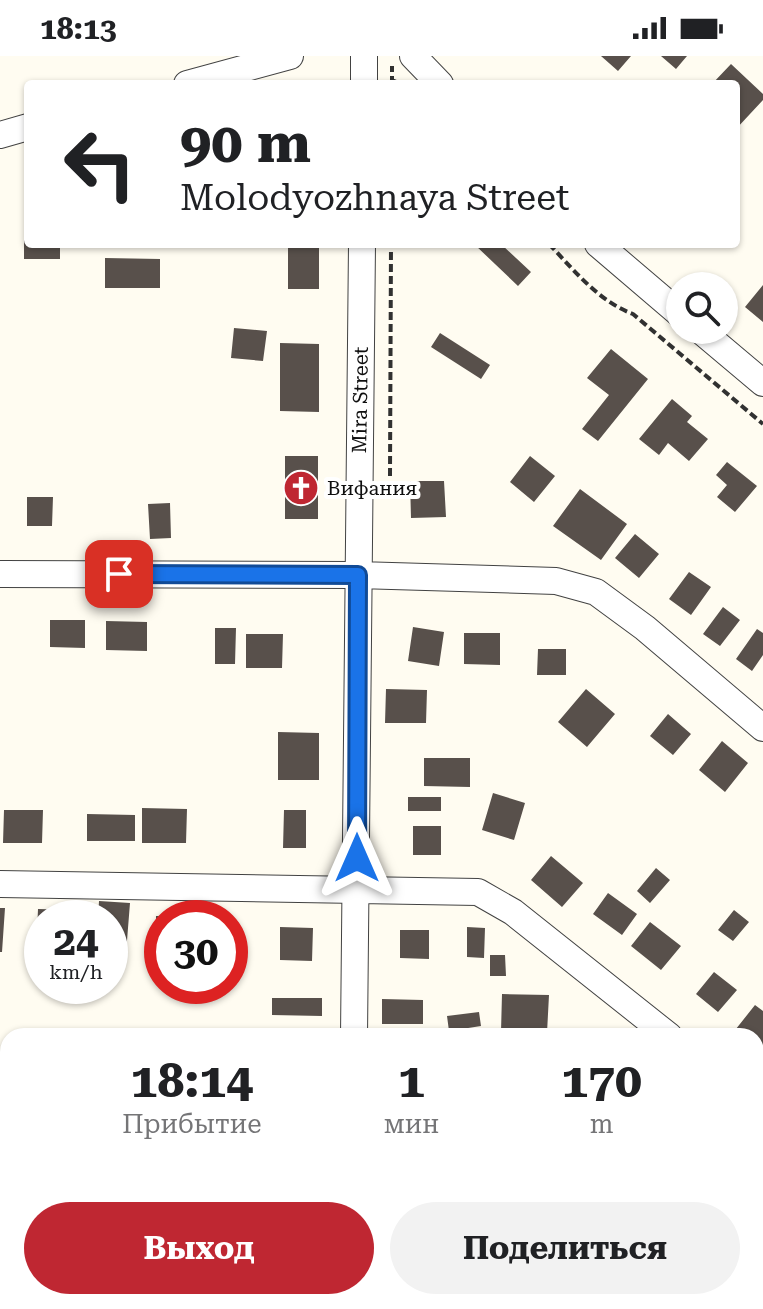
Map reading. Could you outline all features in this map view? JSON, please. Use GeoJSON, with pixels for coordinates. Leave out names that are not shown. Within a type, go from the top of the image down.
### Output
{"type":"FeatureCollection","features":[{"type":"Feature","properties":{"kind":"street"},"geometry":{"type":"LineString","coordinates":[[202,80],[290,56]]}},
{"type":"Feature","properties":{"kind":"street"},"geometry":{"type":"LineString","coordinates":[[364,56],[364,80]]}},
{"type":"Feature","properties":{"kind":"street"},"geometry":{"type":"LineString","coordinates":[[413,56],[436,80]]}},
{"type":"Feature","properties":{"kind":"street"},"geometry":{"type":"LineString","coordinates":[[0,135],[24,128]]}},
{"type":"Feature","properties":{"kind":"street","name":"Mira Street"},"geometry":{"type":"LineString","coordinates":[[354,1028],[362,248]]}},
{"type":"Feature","properties":{"kind":"street"},"geometry":{"type":"LineString","coordinates":[[603,248],[666,302]]}},
{"type":"Feature","properties":{"kind":"street"},"geometry":{"type":"LineString","coordinates":[[717,344],[763,383]]}},
{"type":"Feature","properties":{"kind":"street"},"geometry":{"type":"LineString","coordinates":[[0,574],[358,575],[556,581],[596,592],[645,628],[763,728]]}},
{"type":"Feature","properties":{"kind":"street"},"geometry":{"type":"LineString","coordinates":[[0,884],[478,892],[513,912],[659,1028]]}},
{"type":"Feature","properties":{"kind":"path"},"geometry":{"type":"LineString","coordinates":[[392,56],[392,80]]}},
{"type":"Feature","properties":{"kind":"path"},"geometry":{"type":"LineString","coordinates":[[390,476],[391,248]]}},
{"type":"Feature","properties":{"kind":"path"},"geometry":{"type":"LineString","coordinates":[[553,248],[603,298],[618,309],[633,314],[763,424]]}},
{"type":"Feature","properties":{"kind":"building"},"geometry":{"type":"Polygon","coordinates":[[[601,56],[631,56],[618,71],[601,56]]]}},
{"type":"Feature","properties":{"kind":"building"},"geometry":{"type":"Polygon","coordinates":[[[661,56],[687,56],[676,69],[661,56]]]}},
{"type":"Feature","properties":{"kind":"building"},"geometry":{"type":"Polygon","coordinates":[[[731,64],[763,94],[763,100],[740,125],[740,80],[716,80],[731,64]]]}},
{"type":"Feature","properties":{"kind":"building"},"geometry":{"type":"Polygon","coordinates":[[[24,248],[60,248],[60,259],[24,259],[24,248]]]}},
{"type":"Feature","properties":{"kind":"building"},"geometry":{"type":"Polygon","coordinates":[[[288,248],[319,248],[319,289],[288,289],[288,248]]]}},
{"type":"Feature","properties":{"kind":"building"},"geometry":{"type":"Polygon","coordinates":[[[478,248],[505,248],[531,272],[518,286],[478,248]]]}},
{"type":"Feature","properties":{"kind":"building"},"geometry":{"type":"Polygon","coordinates":[[[105,258],[160,259],[160,288],[105,288],[105,258]]]}},
{"type":"Feature","properties":{"kind":"building"},"geometry":{"type":"Polygon","coordinates":[[[763,285],[763,322],[745,307],[763,285]]]}},
{"type":"Feature","properties":{"kind":"building"},"geometry":{"type":"Polygon","coordinates":[[[234,328],[267,331],[263,361],[231,358],[234,328]]]}},
{"type":"Feature","properties":{"kind":"building"},"geometry":{"type":"Polygon","coordinates":[[[440,333],[490,365],[481,379],[431,347],[440,333]]]}},
{"type":"Feature","properties":{"kind":"building"},"geometry":{"type":"Polygon","coordinates":[[[280,343],[319,344],[319,412],[280,411],[280,343]]]}},
{"type":"Feature","properties":{"kind":"building"},"geometry":{"type":"Polygon","coordinates":[[[611,349],[648,379],[598,441],[582,429],[609,395],[587,378],[611,349]]]}},
{"type":"Feature","properties":{"kind":"building"},"geometry":{"type":"Polygon","coordinates":[[[672,399],[692,416],[687,422],[708,439],[689,461],[668,443],[659,455],[639,439],[672,399]]]}},
{"type":"Feature","properties":{"kind":"building","name":"Вифания"},"geometry":{"type":"Polygon","coordinates":[[[285,456],[318,456],[318,519],[285,519],[285,456]]]}},
{"type":"Feature","properties":{"kind":"building"},"geometry":{"type":"Polygon","coordinates":[[[530,456],[555,476],[534,502],[510,482],[530,456]]]}},
{"type":"Feature","properties":{"kind":"building"},"geometry":{"type":"Polygon","coordinates":[[[727,462],[757,486],[735,512],[717,497],[727,485],[716,475],[727,462]]]}},
{"type":"Feature","properties":{"kind":"building"},"geometry":{"type":"Polygon","coordinates":[[[410,481],[444,481],[446,517],[411,518],[410,481]]]}},
{"type":"Feature","properties":{"kind":"building"},"geometry":{"type":"Polygon","coordinates":[[[580,489],[627,524],[601,560],[553,526],[580,489]]]}},
{"type":"Feature","properties":{"kind":"building"},"geometry":{"type":"Polygon","coordinates":[[[27,497],[53,497],[52,526],[27,526],[27,497]]]}},
{"type":"Feature","properties":{"kind":"building"},"geometry":{"type":"Polygon","coordinates":[[[170,503],[171,538],[150,539],[148,504],[170,503]]]}},
{"type":"Feature","properties":{"kind":"building"},"geometry":{"type":"Polygon","coordinates":[[[635,534],[659,554],[639,578],[615,558],[635,534]]]}},
{"type":"Feature","properties":{"kind":"building"},"geometry":{"type":"Polygon","coordinates":[[[689,572],[711,587],[691,615],[669,599],[689,572]]]}},
{"type":"Feature","properties":{"kind":"building"},"geometry":{"type":"Polygon","coordinates":[[[723,607],[740,620],[720,646],[703,634],[723,607]]]}},
{"type":"Feature","properties":{"kind":"building"},"geometry":{"type":"Polygon","coordinates":[[[50,620],[85,620],[85,648],[50,647],[50,620]]]}},
{"type":"Feature","properties":{"kind":"building"},"geometry":{"type":"Polygon","coordinates":[[[106,621],[147,622],[147,651],[106,650],[106,621]]]}},
{"type":"Feature","properties":{"kind":"building"},"geometry":{"type":"Polygon","coordinates":[[[413,627],[444,632],[439,666],[408,661],[413,627]]]}},
{"type":"Feature","properties":{"kind":"building"},"geometry":{"type":"Polygon","coordinates":[[[215,628],[236,628],[235,664],[215,664],[215,628]]]}},
{"type":"Feature","properties":{"kind":"building"},"geometry":{"type":"Polygon","coordinates":[[[757,629],[763,633],[763,655],[752,671],[736,659],[757,629]]]}},
{"type":"Feature","properties":{"kind":"building"},"geometry":{"type":"Polygon","coordinates":[[[464,633],[500,633],[500,665],[464,664],[464,633]]]}},
{"type":"Feature","properties":{"kind":"building"},"geometry":{"type":"Polygon","coordinates":[[[246,634],[283,634],[282,668],[246,668],[246,634]]]}},
{"type":"Feature","properties":{"kind":"building"},"geometry":{"type":"Polygon","coordinates":[[[538,649],[566,649],[566,675],[537,675],[538,649]]]}},
{"type":"Feature","properties":{"kind":"building"},"geometry":{"type":"Polygon","coordinates":[[[386,689],[427,690],[426,723],[385,723],[386,689]]]}},
{"type":"Feature","properties":{"kind":"building"},"geometry":{"type":"Polygon","coordinates":[[[586,689],[615,714],[587,747],[558,722],[586,689]]]}},
{"type":"Feature","properties":{"kind":"building"},"geometry":{"type":"Polygon","coordinates":[[[668,714],[691,734],[673,755],[650,736],[668,714]]]}},
{"type":"Feature","properties":{"kind":"building"},"geometry":{"type":"Polygon","coordinates":[[[278,732],[319,733],[319,780],[278,780],[278,732]]]}},
{"type":"Feature","properties":{"kind":"building"},"geometry":{"type":"Polygon","coordinates":[[[722,741],[748,763],[725,792],[699,770],[722,741]]]}},
{"type":"Feature","properties":{"kind":"building"},"geometry":{"type":"Polygon","coordinates":[[[424,758],[470,758],[470,787],[424,786],[424,758]]]}},
{"type":"Feature","properties":{"kind":"building"},"geometry":{"type":"Polygon","coordinates":[[[493,793],[525,803],[514,840],[482,830],[493,793]]]}},
{"type":"Feature","properties":{"kind":"building"},"geometry":{"type":"Polygon","coordinates":[[[408,797],[441,797],[441,811],[408,811],[408,797]]]}},
{"type":"Feature","properties":{"kind":"building"},"geometry":{"type":"Polygon","coordinates":[[[142,808],[187,809],[186,843],[142,843],[142,808]]]}},
{"type":"Feature","properties":{"kind":"building"},"geometry":{"type":"Polygon","coordinates":[[[4,810],[43,810],[42,843],[3,843],[4,810]]]}},
{"type":"Feature","properties":{"kind":"building"},"geometry":{"type":"Polygon","coordinates":[[[284,810],[306,810],[306,848],[283,848],[284,810]]]}},
{"type":"Feature","properties":{"kind":"building"},"geometry":{"type":"Polygon","coordinates":[[[87,814],[135,815],[135,841],[87,841],[87,814]]]}},
{"type":"Feature","properties":{"kind":"building"},"geometry":{"type":"Polygon","coordinates":[[[413,826],[441,826],[441,855],[413,855],[413,826]]]}},
{"type":"Feature","properties":{"kind":"building"},"geometry":{"type":"Polygon","coordinates":[[[551,856],[583,883],[562,907],[531,880],[551,856]]]}},
{"type":"Feature","properties":{"kind":"building"},"geometry":{"type":"Polygon","coordinates":[[[656,868],[670,880],[650,903],[637,891],[656,868]]]}},
{"type":"Feature","properties":{"kind":"building"},"geometry":{"type":"Polygon","coordinates":[[[608,893],[637,914],[622,935],[593,914],[608,893]]]}},
{"type":"Feature","properties":{"kind":"building"},"geometry":{"type":"Polygon","coordinates":[[[0,908],[5,908],[2,952],[0,952],[0,908]]]}},
{"type":"Feature","properties":{"kind":"building"},"geometry":{"type":"Polygon","coordinates":[[[734,910],[749,922],[733,941],[718,930],[734,910]]]}},
{"type":"Feature","properties":{"kind":"building"},"geometry":{"type":"Polygon","coordinates":[[[650,922],[681,946],[661,970],[631,946],[650,922]]]}},
{"type":"Feature","properties":{"kind":"building"},"geometry":{"type":"Polygon","coordinates":[[[280,927],[313,928],[312,961],[280,960],[280,927]]]}},
{"type":"Feature","properties":{"kind":"building"},"geometry":{"type":"Polygon","coordinates":[[[467,927],[485,928],[484,958],[467,957],[467,927]]]}},
{"type":"Feature","properties":{"kind":"building"},"geometry":{"type":"Polygon","coordinates":[[[400,930],[429,930],[429,959],[400,958],[400,930]]]}},
{"type":"Feature","properties":{"kind":"building"},"geometry":{"type":"Polygon","coordinates":[[[490,955],[505,955],[506,976],[490,976],[490,955]]]}},
{"type":"Feature","properties":{"kind":"building"},"geometry":{"type":"Polygon","coordinates":[[[714,972],[737,990],[718,1012],[696,994],[714,972]]]}},
{"type":"Feature","properties":{"kind":"building"},"geometry":{"type":"Polygon","coordinates":[[[502,994],[549,995],[547,1028],[501,1028],[502,994]]]}},
{"type":"Feature","properties":{"kind":"building"},"geometry":{"type":"Polygon","coordinates":[[[272,998],[322,998],[322,1016],[272,1015],[272,998]]]}},
{"type":"Feature","properties":{"kind":"building"},"geometry":{"type":"Polygon","coordinates":[[[382,999],[423,1000],[423,1024],[382,1024],[382,999]]]}},
{"type":"Feature","properties":{"kind":"building"},"geometry":{"type":"Polygon","coordinates":[[[755,1005],[763,1011],[763,1028],[737,1028],[755,1005]]]}},
{"type":"Feature","properties":{"kind":"building"},"geometry":{"type":"Polygon","coordinates":[[[479,1012],[481,1026],[449,1028],[447,1016],[479,1012]]]}},
{"type":"Feature","properties":{"kind":"place","name":"Вифания"},"geometry":{"type":"Point","coordinates":[301,488]}},
{"type":"Feature","properties":{"kind":"route"},"geometry":{"type":"LineString","coordinates":[[119,574],[358,575],[357,858]]}}]}
